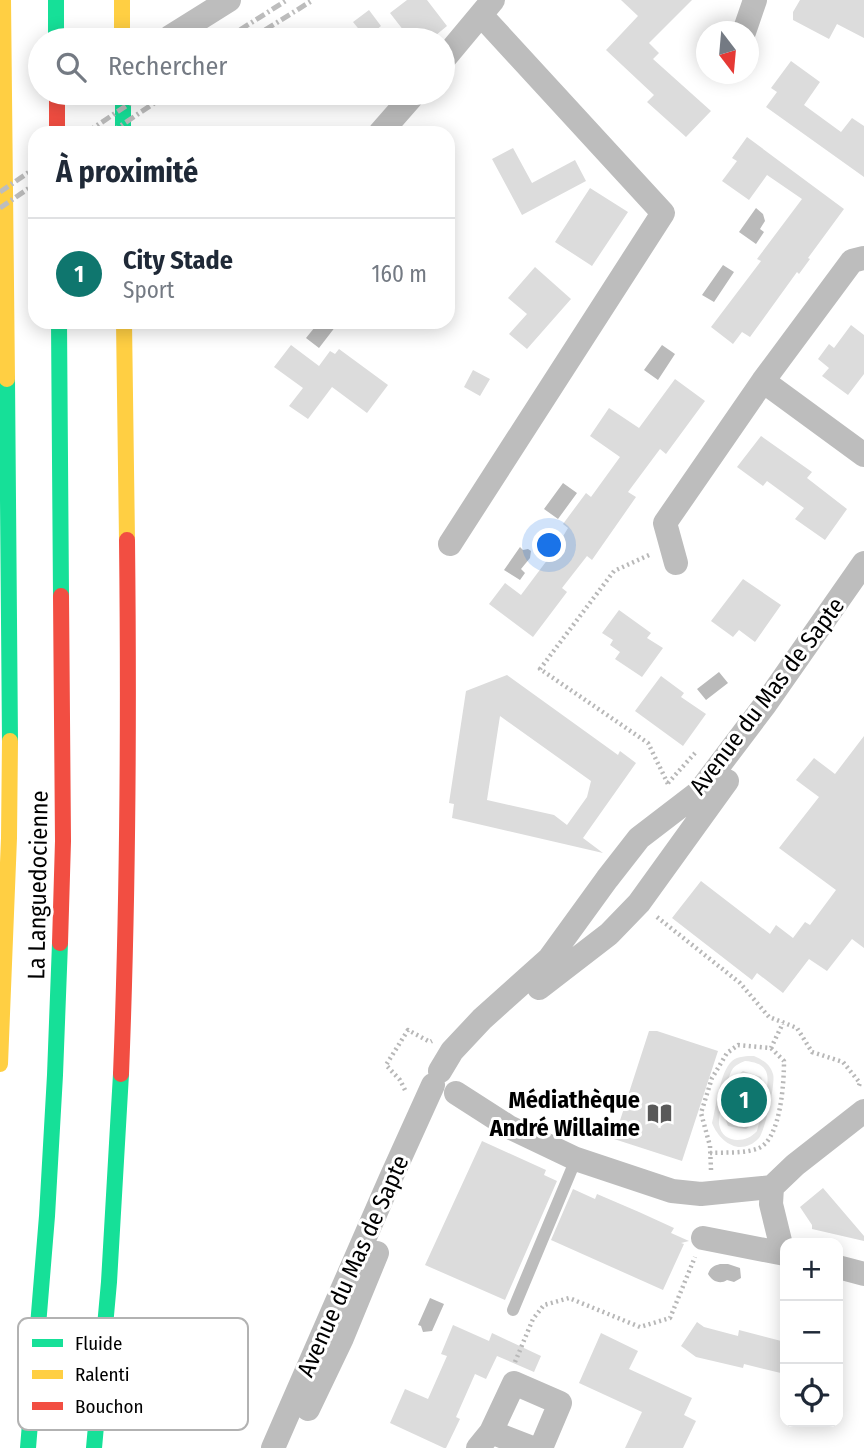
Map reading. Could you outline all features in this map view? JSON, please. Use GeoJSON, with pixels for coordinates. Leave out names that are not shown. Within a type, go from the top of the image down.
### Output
{"type":"FeatureCollection","features":[{"type":"Feature","properties":{"kind":"highway","name":"La Languedocienne"},"geometry":{"type":"LineString","coordinates":[[0,1064],[9,824],[10,648],[3,0]]}},
{"type":"Feature","properties":{"kind":"highway"},"geometry":{"type":"LineString","coordinates":[[56,0],[56,28]]}},
{"type":"Feature","properties":{"kind":"highway"},"geometry":{"type":"LineString","coordinates":[[122,0],[122,28]]}},
{"type":"Feature","properties":{"kind":"highway"},"geometry":{"type":"LineString","coordinates":[[57,105],[57,126]]}},
{"type":"Feature","properties":{"kind":"highway"},"geometry":{"type":"LineString","coordinates":[[123,105],[123,126]]}},
{"type":"Feature","properties":{"kind":"highway","name":"La Languedocienne"},"geometry":{"type":"LineString","coordinates":[[38,1318],[55,1075],[63,827],[59,329]]}},
{"type":"Feature","properties":{"kind":"highway"},"geometry":{"type":"LineString","coordinates":[[106,1318],[116,1175],[126,909],[128,767],[124,329]]}},
{"type":"Feature","properties":{"kind":"highway","name":"La Languedocienne"},"geometry":{"type":"LineString","coordinates":[[28,1448],[29,1430]]}},
{"type":"Feature","properties":{"kind":"highway"},"geometry":{"type":"LineString","coordinates":[[94,1448],[96,1430]]}},
{"type":"Feature","properties":{"kind":"street"},"geometry":{"type":"LineString","coordinates":[[184,28],[229,0]]}},
{"type":"Feature","properties":{"kind":"street"},"geometry":{"type":"LineString","coordinates":[[748,21],[755,0]]}},
{"type":"Feature","properties":{"kind":"street"},"geometry":{"type":"LineString","coordinates":[[450,544],[663,213],[487,7],[455,46]]}},
{"type":"Feature","properties":{"kind":"street"},"geometry":{"type":"LineString","coordinates":[[386,126],[404,105]]}},
{"type":"Feature","properties":{"kind":"street"},"geometry":{"type":"LineString","coordinates":[[673,554],[665,523],[763,381],[852,261],[864,258]]}},
{"type":"Feature","properties":{"kind":"street"},"geometry":{"type":"LineString","coordinates":[[763,381],[864,455]]}},
{"type":"Feature","properties":{"kind":"street","name":"Avenue du Mas de Sapte"},"geometry":{"type":"LineString","coordinates":[[291,1448],[342,1338],[405,1187],[445,1084],[452,1051],[482,1019],[549,959],[639,838],[699,792],[764,706],[864,563]]}},
{"type":"Feature","properties":{"kind":"street","name":"Avenue du Mas de Sapte"},"geometry":{"type":"LineString","coordinates":[[273,1448],[445,1084],[484,1034],[542,984],[609,934],[639,903],[776,715],[864,582]]}},
{"type":"Feature","properties":{"kind":"street"},"geometry":{"type":"LineString","coordinates":[[445,1084],[509,1128],[576,1160],[672,1191],[701,1194],[772,1187]]}},
{"type":"Feature","properties":{"kind":"street"},"geometry":{"type":"LineString","coordinates":[[780,1238],[771,1204],[772,1187],[860,1102]]}},
{"type":"Feature","properties":{"kind":"street"},"geometry":{"type":"LineString","coordinates":[[703,1238],[780,1252]]}},
{"type":"Feature","properties":{"kind":"street"},"geometry":{"type":"LineString","coordinates":[[843,1268],[864,1274]]}},
{"type":"Feature","properties":{"kind":"street"},"geometry":{"type":"LineString","coordinates":[[532,1448],[484,1440],[514,1382],[560,1403],[541,1448]]}},
{"type":"Feature","properties":{"kind":"lane"},"geometry":{"type":"LineString","coordinates":[[513,1310],[576,1160]]}},
{"type":"Feature","properties":{"kind":"path"},"geometry":{"type":"LineString","coordinates":[[668,784],[648,743],[540,669],[614,571],[673,554]]}},
{"type":"Feature","properties":{"kind":"path"},"geometry":{"type":"LineString","coordinates":[[639,903],[740,984],[769,1017],[797,1028],[812,1052],[843,1062],[860,1083],[860,1102]]}},
{"type":"Feature","properties":{"kind":"path"},"geometry":{"type":"LineString","coordinates":[[771,1048],[783,1023]]}},
{"type":"Feature","properties":{"kind":"path"},"geometry":{"type":"LineString","coordinates":[[710,1153],[752,1150],[763,1146],[773,1134],[784,1084],[784,1061],[771,1048],[738,1045],[727,1053],[712,1078],[701,1113],[710,1146],[710,1153],[712,1180]]}},
{"type":"Feature","properties":{"kind":"path"},"geometry":{"type":"LineString","coordinates":[[514,1382],[511,1370],[533,1319],[544,1305],[569,1298],[640,1327],[670,1318],[703,1238]]}},
{"type":"Feature","properties":{"kind":"shaded area"},"geometry":{"type":"Polygon","coordinates":[[[756,208],[763,214],[765,221],[760,229],[764,232],[756,244],[739,232],[756,208]]]}},
{"type":"Feature","properties":{"kind":"shaded area"},"geometry":{"type":"Polygon","coordinates":[[[723,265],[734,272],[714,302],[702,295],[723,265]]]}},
{"type":"Feature","properties":{"kind":"shaded area"},"geometry":{"type":"Polygon","coordinates":[[[313,329],[334,329],[319,348],[306,338],[313,329]]]}},
{"type":"Feature","properties":{"kind":"shaded area"},"geometry":{"type":"Polygon","coordinates":[[[662,345],[675,354],[658,380],[644,370],[662,345]]]}},
{"type":"Feature","properties":{"kind":"shaded area"},"geometry":{"type":"Polygon","coordinates":[[[563,483],[577,493],[558,519],[544,509],[563,483]]]}},
{"type":"Feature","properties":{"kind":"shaded area"},"geometry":{"type":"Polygon","coordinates":[[[520,547],[531,551],[530,558],[521,569],[525,573],[520,580],[504,570],[520,547]]]}},
{"type":"Feature","properties":{"kind":"shaded area"},"geometry":{"type":"Polygon","coordinates":[[[719,672],[728,683],[706,700],[697,689],[719,672]]]}},
{"type":"Feature","properties":{"kind":"shaded area"},"geometry":{"type":"Polygon","coordinates":[[[754,1056],[770,1068],[774,1079],[773,1086],[767,1117],[759,1138],[752,1144],[738,1147],[726,1142],[712,1123],[721,1081],[728,1066],[737,1058],[754,1056]],[[745,1061],[732,1070],[722,1105],[719,1124],[721,1131],[735,1140],[747,1138],[757,1131],[767,1090],[764,1068],[745,1061]]]}},
{"type":"Feature","properties":{"kind":"shaded area"},"geometry":{"type":"Polygon","coordinates":[[[743,1071],[761,1077],[763,1082],[752,1125],[746,1129],[728,1126],[725,1118],[736,1076],[743,1071]]]}},
{"type":"Feature","properties":{"kind":"shaded area"},"geometry":{"type":"Polygon","coordinates":[[[720,1264],[740,1268],[741,1278],[734,1282],[714,1280],[708,1274],[720,1264]]]}},
{"type":"Feature","properties":{"kind":"shaded area"},"geometry":{"type":"Polygon","coordinates":[[[430,1298],[444,1304],[432,1331],[423,1332],[418,1325],[430,1298]]]}},
{"type":"Feature","properties":{"kind":"building"},"geometry":{"type":"Polygon","coordinates":[[[407,0],[427,0],[447,26],[402,28],[390,13],[407,0]]]}},
{"type":"Feature","properties":{"kind":"building"},"geometry":{"type":"Polygon","coordinates":[[[621,0],[692,0],[649,43],[659,53],[653,59],[711,111],[686,137],[647,102],[654,95],[606,50],[638,16],[621,0]]]}},
{"type":"Feature","properties":{"kind":"building"},"geometry":{"type":"Polygon","coordinates":[[[800,0],[864,0],[864,38],[837,24],[829,39],[793,20],[793,12],[800,0]]]}},
{"type":"Feature","properties":{"kind":"building"},"geometry":{"type":"Polygon","coordinates":[[[369,10],[381,26],[358,28],[353,22],[369,10]]]}},
{"type":"Feature","properties":{"kind":"building"},"geometry":{"type":"Polygon","coordinates":[[[791,61],[820,82],[804,105],[841,132],[852,118],[864,126],[864,177],[766,107],[777,92],[771,88],[791,61]]]}},
{"type":"Feature","properties":{"kind":"building"},"geometry":{"type":"Polygon","coordinates":[[[747,137],[844,209],[799,274],[797,272],[750,337],[742,332],[733,344],[711,327],[761,261],[757,259],[802,199],[767,175],[749,200],[722,181],[737,161],[732,158],[747,137]]]}},
{"type":"Feature","properties":{"kind":"building"},"geometry":{"type":"Polygon","coordinates":[[[513,148],[532,183],[575,160],[586,181],[522,215],[492,159],[513,148]]]}},
{"type":"Feature","properties":{"kind":"building"},"geometry":{"type":"Polygon","coordinates":[[[590,188],[628,212],[592,266],[555,242],[590,188]]]}},
{"type":"Feature","properties":{"kind":"building"},"geometry":{"type":"Polygon","coordinates":[[[535,267],[571,299],[527,349],[509,334],[527,314],[508,298],[535,267]]]}},
{"type":"Feature","properties":{"kind":"building"},"geometry":{"type":"Polygon","coordinates":[[[851,325],[864,335],[864,374],[848,395],[822,376],[829,368],[818,359],[829,344],[834,348],[851,325]]]}},
{"type":"Feature","properties":{"kind":"building"},"geometry":{"type":"Polygon","coordinates":[[[291,345],[319,366],[330,351],[335,354],[339,349],[388,385],[367,413],[332,387],[308,419],[289,406],[303,388],[274,367],[291,345]]]}},
{"type":"Feature","properties":{"kind":"building"},"geometry":{"type":"Polygon","coordinates":[[[473,370],[490,379],[480,396],[464,387],[473,370]]]}},
{"type":"Feature","properties":{"kind":"building"},"geometry":{"type":"Polygon","coordinates":[[[675,379],[705,401],[666,454],[660,449],[628,492],[636,497],[592,560],[587,556],[562,588],[567,592],[533,637],[489,604],[505,583],[521,595],[563,539],[568,528],[563,524],[586,493],[591,497],[620,457],[590,436],[609,408],[639,428],[675,379]]]}},
{"type":"Feature","properties":{"kind":"building"},"geometry":{"type":"Polygon","coordinates":[[[761,436],[812,472],[807,478],[847,509],[825,540],[795,519],[804,508],[767,481],[763,486],[737,467],[761,436]]]}},
{"type":"Feature","properties":{"kind":"building"},"geometry":{"type":"Polygon","coordinates":[[[743,579],[781,605],[755,642],[739,630],[733,637],[711,621],[743,579]]]}},
{"type":"Feature","properties":{"kind":"building"},"geometry":{"type":"Polygon","coordinates":[[[619,610],[651,633],[647,638],[663,648],[642,677],[615,659],[620,652],[610,645],[613,640],[602,633],[619,610]]]}},
{"type":"Feature","properties":{"kind":"building"},"geometry":{"type":"Polygon","coordinates":[[[507,675],[618,755],[620,751],[636,763],[583,838],[603,853],[452,818],[454,804],[449,803],[466,691],[507,675]],[[500,716],[487,800],[554,815],[567,825],[587,797],[591,781],[500,716]]]}},
{"type":"Feature","properties":{"kind":"building"},"geometry":{"type":"Polygon","coordinates":[[[661,676],[684,693],[681,697],[706,714],[683,746],[635,711],[661,676]]]}},
{"type":"Feature","properties":{"kind":"building"},"geometry":{"type":"Polygon","coordinates":[[[864,736],[864,948],[852,939],[827,971],[809,959],[783,993],[757,973],[752,980],[672,918],[701,881],[770,934],[776,925],[793,938],[805,922],[810,925],[836,890],[779,848],[819,797],[796,780],[814,758],[835,774],[864,736]]]}},
{"type":"Feature","properties":{"kind":"building","name":"Médiathèque André Willaime"},"geometry":{"type":"Polygon","coordinates":[[[649,1031],[657,1031],[718,1051],[682,1161],[614,1139],[649,1031]]]}},
{"type":"Feature","properties":{"kind":"building"},"geometry":{"type":"Polygon","coordinates":[[[482,1141],[546,1170],[544,1175],[557,1181],[505,1300],[425,1265],[482,1141]]]}},
{"type":"Feature","properties":{"kind":"building"},"geometry":{"type":"Polygon","coordinates":[[[823,1188],[864,1236],[864,1241],[812,1229],[800,1207],[823,1188]]]}},
{"type":"Feature","properties":{"kind":"building"},"geometry":{"type":"Polygon","coordinates":[[[573,1189],[595,1199],[597,1194],[639,1212],[674,1228],[671,1233],[689,1241],[681,1243],[684,1244],[663,1290],[551,1240],[573,1189]]]}},
{"type":"Feature","properties":{"kind":"building"},"geometry":{"type":"Polygon","coordinates":[[[697,1322],[704,1327],[738,1336],[739,1330],[780,1341],[780,1373],[744,1364],[743,1368],[696,1357],[681,1346],[697,1322]]]}},
{"type":"Feature","properties":{"kind":"building"},"geometry":{"type":"Polygon","coordinates":[[[453,1325],[489,1341],[492,1333],[541,1356],[534,1372],[497,1356],[486,1379],[475,1374],[456,1417],[460,1419],[444,1448],[390,1423],[405,1389],[428,1399],[447,1356],[441,1354],[453,1325]]]}},
{"type":"Feature","properties":{"kind":"building"},"geometry":{"type":"Polygon","coordinates":[[[601,1333],[638,1351],[629,1369],[692,1398],[684,1415],[696,1421],[683,1448],[625,1448],[642,1412],[579,1383],[601,1333]]]}},
{"type":"Feature","properties":{"kind":"railway"},"geometry":{"type":"LineString","coordinates":[[243,28],[287,0]]}},
{"type":"Feature","properties":{"kind":"railway"},"geometry":{"type":"LineString","coordinates":[[268,28],[313,0]]}},
{"type":"Feature","properties":{"kind":"railway"},"geometry":{"type":"LineString","coordinates":[[96,126],[127,105]]}},
{"type":"Feature","properties":{"kind":"railway"},"geometry":{"type":"LineString","coordinates":[[120,126],[151,105]]}},
{"type":"Feature","properties":{"kind":"railway"},"geometry":{"type":"LineString","coordinates":[[0,192],[28,173]]}},
{"type":"Feature","properties":{"kind":"railway"},"geometry":{"type":"LineString","coordinates":[[0,208],[28,189]]}},
{"type":"Feature","properties":{"kind":"traffic: fast"},"geometry":{"type":"LineString","coordinates":[[56,0],[56,28]]}},
{"type":"Feature","properties":{"kind":"traffic: fast"},"geometry":{"type":"LineString","coordinates":[[123,105],[123,126]]}},
{"type":"Feature","properties":{"kind":"traffic: fast"},"geometry":{"type":"LineString","coordinates":[[59,329],[61,596]]}},
{"type":"Feature","properties":{"kind":"traffic: fast"},"geometry":{"type":"LineString","coordinates":[[7,379],[10,741]]}},
{"type":"Feature","properties":{"kind":"traffic: fast"},"geometry":{"type":"LineString","coordinates":[[39,1318],[47,1216],[60,943]]}},
{"type":"Feature","properties":{"kind":"traffic: fast"},"geometry":{"type":"LineString","coordinates":[[106,1318],[121,1074]]}},
{"type":"Feature","properties":{"kind":"traffic: fast"},"geometry":{"type":"LineString","coordinates":[[28,1448],[29,1430]]}},
{"type":"Feature","properties":{"kind":"traffic: fast"},"geometry":{"type":"LineString","coordinates":[[94,1448],[96,1430]]}},
{"type":"Feature","properties":{"kind":"traffic: slow"},"geometry":{"type":"LineString","coordinates":[[3,0],[7,379]]}},
{"type":"Feature","properties":{"kind":"traffic: slow"},"geometry":{"type":"LineString","coordinates":[[122,0],[122,28]]}},
{"type":"Feature","properties":{"kind":"traffic: slow"},"geometry":{"type":"LineString","coordinates":[[124,329],[127,540]]}},
{"type":"Feature","properties":{"kind":"traffic: slow"},"geometry":{"type":"LineString","coordinates":[[0,1064],[10,741]]}},
{"type":"Feature","properties":{"kind":"traffic: jam"},"geometry":{"type":"LineString","coordinates":[[57,105],[57,126]]}},
{"type":"Feature","properties":{"kind":"traffic: jam"},"geometry":{"type":"LineString","coordinates":[[121,1074],[127,807],[127,540]]}},
{"type":"Feature","properties":{"kind":"traffic: jam"},"geometry":{"type":"LineString","coordinates":[[60,943],[63,841],[61,596]]}},
{"type":"Feature","properties":{"kind":"place","name":"City Stade"},"geometry":{"type":"Point","coordinates":[744,1100]}},
{"type":"Feature","properties":{"kind":"place","name":"Médiathèque André Willaime"},"geometry":{"type":"Point","coordinates":[660,1114]}}]}
